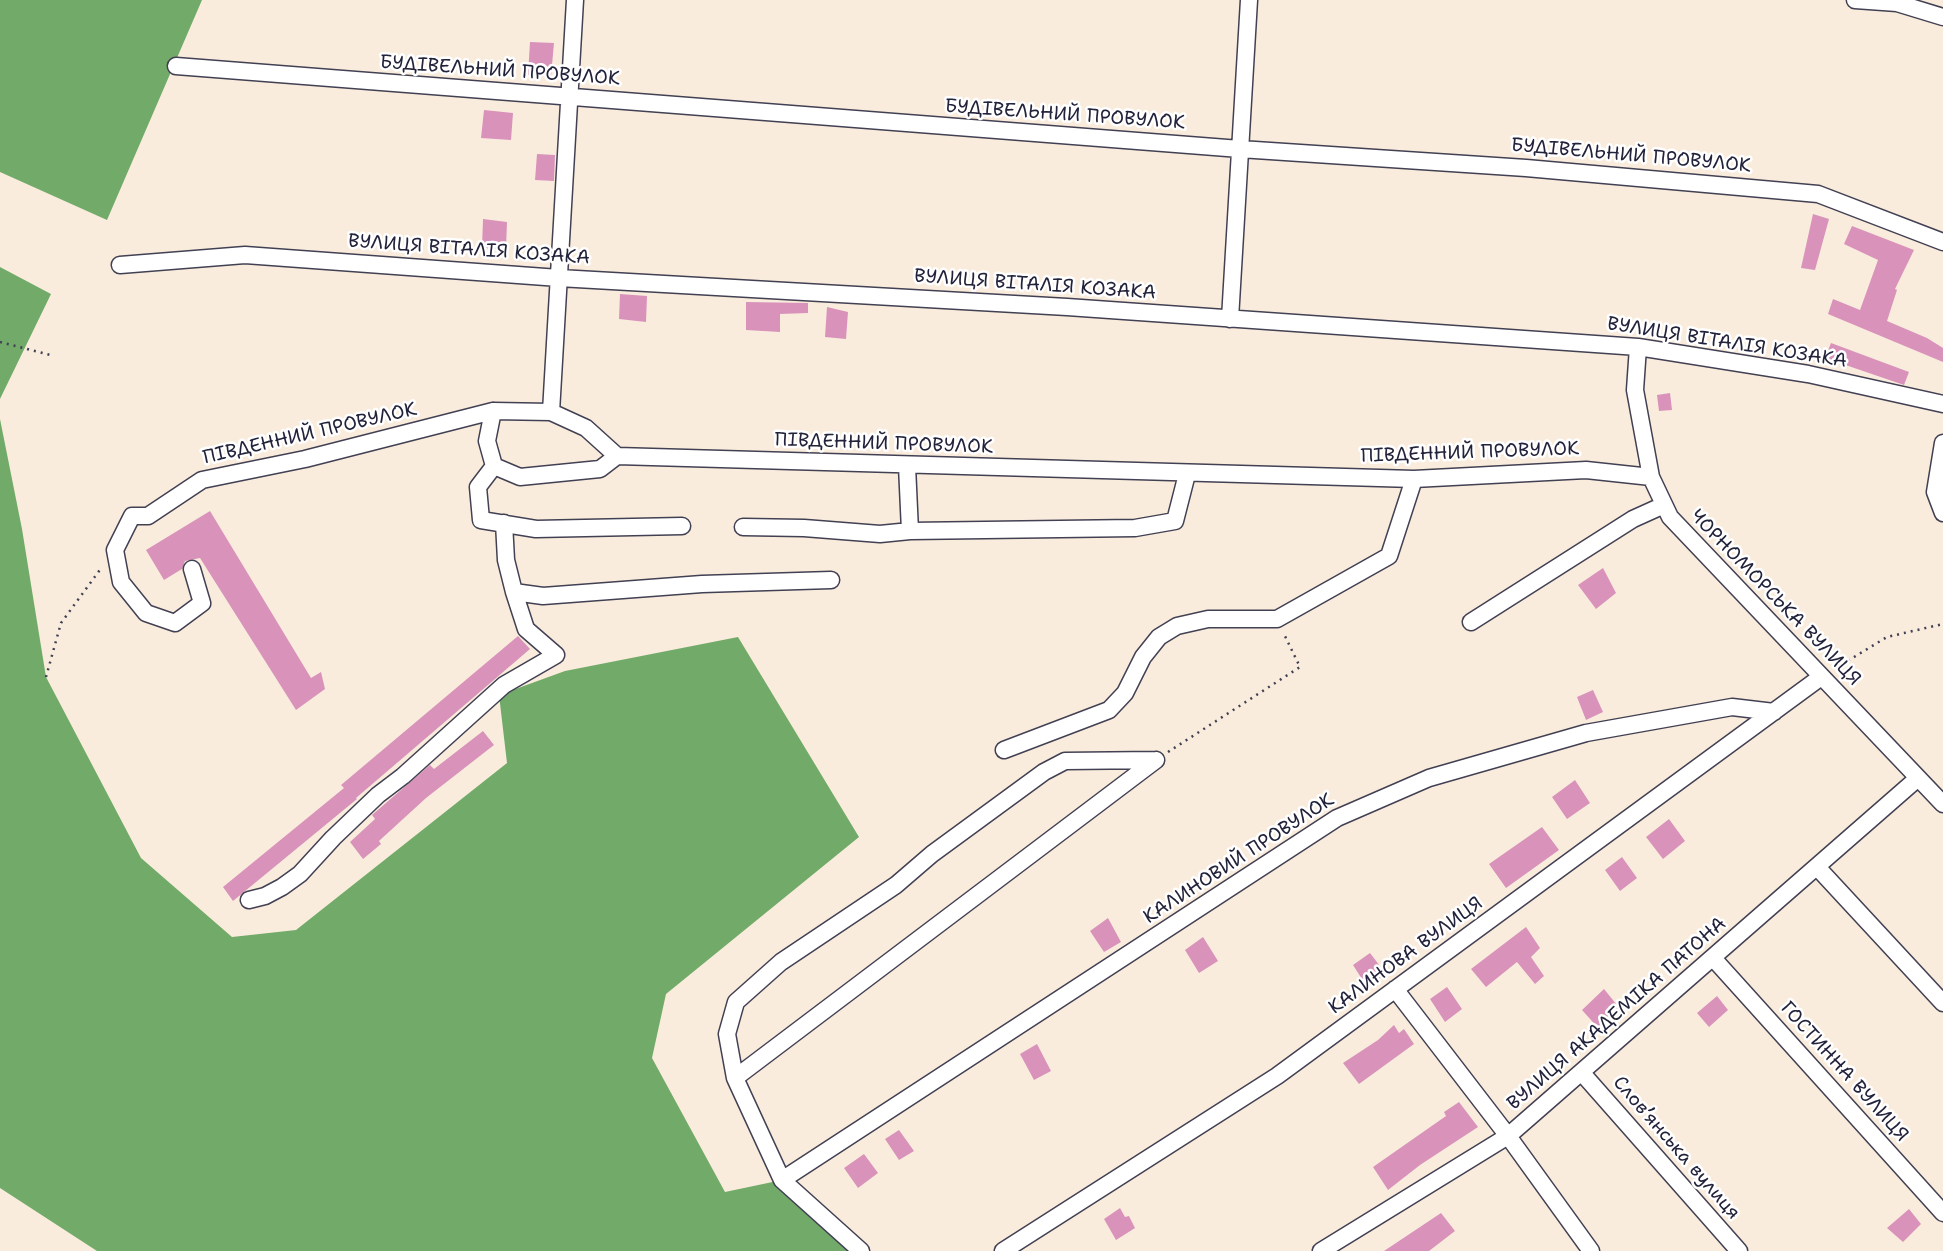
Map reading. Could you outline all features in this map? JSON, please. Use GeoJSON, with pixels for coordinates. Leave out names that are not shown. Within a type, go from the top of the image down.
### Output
{"type":"FeatureCollection","features":[{"type":"Feature","properties":{"kind":"street"},"geometry":{"type":"LineString","coordinates":[[551,412],[575,0]]}},
{"type":"Feature","properties":{"kind":"street"},"geometry":{"type":"LineString","coordinates":[[1230,318],[1249,0]]}},
{"type":"Feature","properties":{"kind":"street"},"geometry":{"type":"LineString","coordinates":[[1855,0],[1897,4],[1943,17]]}},
{"type":"Feature","properties":{"kind":"street","name":"БУДІВЕЛЬНИЙ ПРОВУЛОК"},"geometry":{"type":"LineString","coordinates":[[176,66],[1240,149],[1526,168],[1818,194],[1943,242]]}},
{"type":"Feature","properties":{"kind":"street","name":"ВУЛИЦЯ ВІТАЛІЯ КОЗАКА"},"geometry":{"type":"LineString","coordinates":[[120,265],[245,255],[559,278],[1230,318],[1637,347],[1808,374],[1943,404]]}},
{"type":"Feature","properties":{"kind":"street","name":"ЧОРНОМОРСЬКА ВУЛИЦЯ"},"geometry":{"type":"LineString","coordinates":[[1637,347],[1635,390],[1651,477],[1670,517],[1943,804]]}},
{"type":"Feature","properties":{"kind":"street"},"geometry":{"type":"LineString","coordinates":[[493,411],[487,441],[494,466]]}},
{"type":"Feature","properties":{"kind":"street","name":"ПІВДЕННИЙ ПРОВУЛОК"},"geometry":{"type":"LineString","coordinates":[[115,551],[132,516],[148,516],[202,480],[304,459],[493,411],[551,412],[586,428],[617,456],[1414,479],[1586,470],[1651,477]]}},
{"type":"Feature","properties":{"kind":"street"},"geometry":{"type":"LineString","coordinates":[[1943,443],[1935,492],[1943,513]]}},
{"type":"Feature","properties":{"kind":"street"},"geometry":{"type":"LineString","coordinates":[[494,466],[520,477],[600,469],[617,456]]}},
{"type":"Feature","properties":{"kind":"street"},"geometry":{"type":"LineString","coordinates":[[494,466],[478,487],[481,520],[536,529],[682,526]]}},
{"type":"Feature","properties":{"kind":"street"},"geometry":{"type":"LineString","coordinates":[[906,466],[910,531]]}},
{"type":"Feature","properties":{"kind":"street"},"geometry":{"type":"LineString","coordinates":[[743,527],[804,528],[880,534],[910,531],[1135,528],[1175,521],[1187,474]]}},
{"type":"Feature","properties":{"kind":"street"},"geometry":{"type":"LineString","coordinates":[[1004,750],[1109,710],[1125,693],[1143,657],[1159,637],[1177,626],[1208,619],[1277,619],[1389,556],[1414,479]]}},
{"type":"Feature","properties":{"kind":"street"},"geometry":{"type":"LineString","coordinates":[[1471,622],[1633,519],[1664,505]]}},
{"type":"Feature","properties":{"kind":"street"},"geometry":{"type":"LineString","coordinates":[[249,900],[265,896],[300,874],[378,795],[503,685],[556,655],[526,629],[506,560],[503,523]]}},
{"type":"Feature","properties":{"kind":"street"},"geometry":{"type":"LineString","coordinates":[[115,551],[121,582],[146,613],[175,623],[202,603],[192,569]]}},
{"type":"Feature","properties":{"kind":"street"},"geometry":{"type":"LineString","coordinates":[[514,592],[543,596],[702,584],[831,580]]}},
{"type":"Feature","properties":{"kind":"street","name":"КАЛИНОВА ВУЛИЦЯ"},"geometry":{"type":"LineString","coordinates":[[1003,1251],[1277,1076],[1822,677]]}},
{"type":"Feature","properties":{"kind":"street","name":"КАЛИНОВИЙ ПРОВУЛОК"},"geometry":{"type":"LineString","coordinates":[[782,1180],[1337,818],[1429,778],[1586,733],[1732,707],[1774,712]]}},
{"type":"Feature","properties":{"kind":"street"},"geometry":{"type":"LineString","coordinates":[[735,1077],[1156,760]]}},
{"type":"Feature","properties":{"kind":"street"},"geometry":{"type":"LineString","coordinates":[[861,1251],[782,1180],[735,1077],[727,1034],[736,1002],[781,962],[896,885],[932,854],[1044,772],[1065,761],[1156,760]]}},
{"type":"Feature","properties":{"kind":"street","name":"ВУЛИЦЯ АКАДЕМІКА ПАТОНА"},"geometry":{"type":"LineString","coordinates":[[1321,1251],[1508,1136],[1918,778]]}},
{"type":"Feature","properties":{"kind":"street"},"geometry":{"type":"LineString","coordinates":[[1817,867],[1943,1003]]}},
{"type":"Feature","properties":{"kind":"street","name":"ГОСТИННА ВУЛИЦЯ"},"geometry":{"type":"LineString","coordinates":[[1713,958],[1943,1213]]}},
{"type":"Feature","properties":{"kind":"street"},"geometry":{"type":"LineString","coordinates":[[1395,989],[1508,1136],[1591,1251]]}},
{"type":"Feature","properties":{"kind":"street","name":"Словʼянська вулиця"},"geometry":{"type":"LineString","coordinates":[[1583,1073],[1739,1251]]}},
{"type":"Feature","properties":{"kind":"path"},"geometry":{"type":"LineString","coordinates":[[0,342],[50,355]]}},
{"type":"Feature","properties":{"kind":"path"},"geometry":{"type":"LineString","coordinates":[[46,677],[61,623],[115,551]]}},
{"type":"Feature","properties":{"kind":"path"},"geometry":{"type":"LineString","coordinates":[[1156,760],[1300,667],[1277,619]]}},
{"type":"Feature","properties":{"kind":"path"},"geometry":{"type":"LineString","coordinates":[[1822,677],[1886,637],[1943,624]]}},
{"type":"Feature","properties":{"kind":"green space"},"geometry":{"type":"Polygon","coordinates":[[[0,0],[202,0],[107,220],[0,172],[0,0]]]}},
{"type":"Feature","properties":{"kind":"green space"},"geometry":{"type":"Polygon","coordinates":[[[0,267],[51,294],[0,399],[0,267]]]}},
{"type":"Feature","properties":{"kind":"green space"},"geometry":{"type":"Polygon","coordinates":[[[0,419],[22,529],[46,677],[141,858],[232,937],[296,930],[507,763],[499,695],[565,671],[738,637],[859,837],[666,994],[652,1058],[725,1192],[782,1180],[861,1251],[97,1251],[0,1188],[0,419]]]}},
{"type":"Feature","properties":{"kind":"building"},"geometry":{"type":"Polygon","coordinates":[[[530,42],[554,43],[551,76],[528,75],[530,42]]]}},
{"type":"Feature","properties":{"kind":"building"},"geometry":{"type":"Polygon","coordinates":[[[484,110],[513,113],[511,140],[481,138],[484,110]]]}},
{"type":"Feature","properties":{"kind":"building"},"geometry":{"type":"Polygon","coordinates":[[[537,154],[555,155],[554,181],[535,180],[537,154]]]}},
{"type":"Feature","properties":{"kind":"building"},"geometry":{"type":"Polygon","coordinates":[[[1813,214],[1829,219],[1815,270],[1801,268],[1813,214]]]}},
{"type":"Feature","properties":{"kind":"building"},"geometry":{"type":"Polygon","coordinates":[[[483,219],[507,222],[506,249],[482,248],[483,219]]]}},
{"type":"Feature","properties":{"kind":"building"},"geometry":{"type":"Polygon","coordinates":[[[1852,226],[1914,250],[1895,289],[1897,290],[1887,321],[1943,348],[1943,362],[1828,314],[1833,299],[1860,310],[1878,260],[1844,244],[1852,226]]]}},
{"type":"Feature","properties":{"kind":"building"},"geometry":{"type":"Polygon","coordinates":[[[620,294],[647,296],[646,322],[619,319],[620,294]]]}},
{"type":"Feature","properties":{"kind":"building"},"geometry":{"type":"Polygon","coordinates":[[[746,302],[808,303],[808,313],[780,314],[780,332],[746,330],[746,302]]]}},
{"type":"Feature","properties":{"kind":"building"},"geometry":{"type":"Polygon","coordinates":[[[827,307],[848,312],[846,339],[825,337],[827,307]]]}},
{"type":"Feature","properties":{"kind":"building"},"geometry":{"type":"Polygon","coordinates":[[[1831,343],[1909,372],[1904,385],[1825,358],[1831,343]]]}},
{"type":"Feature","properties":{"kind":"building"},"geometry":{"type":"Polygon","coordinates":[[[1670,393],[1672,410],[1659,411],[1657,395],[1670,393]]]}},
{"type":"Feature","properties":{"kind":"building"},"geometry":{"type":"Polygon","coordinates":[[[210,511],[311,678],[321,672],[325,689],[296,710],[200,558],[185,561],[182,569],[164,580],[146,550],[210,511]]]}},
{"type":"Feature","properties":{"kind":"building"},"geometry":{"type":"Polygon","coordinates":[[[1603,568],[1616,593],[1596,609],[1578,585],[1603,568]]]}},
{"type":"Feature","properties":{"kind":"building"},"geometry":{"type":"Polygon","coordinates":[[[518,636],[530,649],[357,799],[233,901],[223,887],[344,788],[341,785],[518,636]]]}},
{"type":"Feature","properties":{"kind":"building"},"geometry":{"type":"Polygon","coordinates":[[[1593,690],[1603,712],[1586,720],[1577,697],[1593,690]]]}},
{"type":"Feature","properties":{"kind":"building"},"geometry":{"type":"Polygon","coordinates":[[[483,731],[494,745],[426,798],[363,859],[350,842],[375,819],[372,815],[430,765],[434,769],[483,731]]]}},
{"type":"Feature","properties":{"kind":"building"},"geometry":{"type":"Polygon","coordinates":[[[1575,780],[1590,803],[1567,819],[1552,797],[1575,780]]]}},
{"type":"Feature","properties":{"kind":"building"},"geometry":{"type":"Polygon","coordinates":[[[1669,819],[1685,841],[1663,859],[1646,837],[1669,819]]]}},
{"type":"Feature","properties":{"kind":"building"},"geometry":{"type":"Polygon","coordinates":[[[1542,827],[1559,850],[1506,888],[1489,864],[1542,827]]]}},
{"type":"Feature","properties":{"kind":"building"},"geometry":{"type":"Polygon","coordinates":[[[1622,857],[1637,878],[1620,891],[1605,870],[1622,857]]]}},
{"type":"Feature","properties":{"kind":"building"},"geometry":{"type":"Polygon","coordinates":[[[1108,918],[1121,942],[1104,952],[1090,931],[1108,918]]]}},
{"type":"Feature","properties":{"kind":"building"},"geometry":{"type":"Polygon","coordinates":[[[1526,927],[1540,948],[1531,957],[1544,976],[1535,984],[1517,962],[1486,987],[1471,969],[1526,927]]]}},
{"type":"Feature","properties":{"kind":"building"},"geometry":{"type":"Polygon","coordinates":[[[1203,937],[1218,961],[1199,973],[1185,950],[1203,937]]]}},
{"type":"Feature","properties":{"kind":"building"},"geometry":{"type":"Polygon","coordinates":[[[1370,953],[1386,974],[1367,987],[1353,965],[1370,953]]]}},
{"type":"Feature","properties":{"kind":"building"},"geometry":{"type":"Polygon","coordinates":[[[1447,987],[1462,1009],[1445,1022],[1430,999],[1447,987]]]}},
{"type":"Feature","properties":{"kind":"building"},"geometry":{"type":"Polygon","coordinates":[[[1604,989],[1621,1010],[1599,1029],[1582,1010],[1604,989]]]}},
{"type":"Feature","properties":{"kind":"building"},"geometry":{"type":"Polygon","coordinates":[[[1717,996],[1728,1010],[1709,1027],[1697,1013],[1717,996]]]}},
{"type":"Feature","properties":{"kind":"building"},"geometry":{"type":"Polygon","coordinates":[[[1394,1025],[1399,1033],[1404,1029],[1414,1044],[1359,1084],[1343,1063],[1378,1040],[1394,1025]]]}},
{"type":"Feature","properties":{"kind":"building"},"geometry":{"type":"Polygon","coordinates":[[[1037,1044],[1051,1071],[1034,1080],[1020,1054],[1037,1044]]]}},
{"type":"Feature","properties":{"kind":"building"},"geometry":{"type":"Polygon","coordinates":[[[1459,1102],[1478,1127],[1420,1165],[1388,1190],[1373,1167],[1446,1116],[1444,1112],[1459,1102]]]}},
{"type":"Feature","properties":{"kind":"building"},"geometry":{"type":"Polygon","coordinates":[[[899,1130],[914,1151],[899,1160],[885,1139],[899,1130]]]}},
{"type":"Feature","properties":{"kind":"building"},"geometry":{"type":"Polygon","coordinates":[[[864,1154],[878,1173],[858,1188],[844,1168],[864,1154]]]}},
{"type":"Feature","properties":{"kind":"building"},"geometry":{"type":"Polygon","coordinates":[[[1120,1208],[1125,1217],[1129,1216],[1135,1228],[1116,1240],[1104,1219],[1120,1208]]]}},
{"type":"Feature","properties":{"kind":"building"},"geometry":{"type":"Polygon","coordinates":[[[1909,1209],[1921,1224],[1903,1242],[1887,1228],[1909,1209]]]}},
{"type":"Feature","properties":{"kind":"building"},"geometry":{"type":"Polygon","coordinates":[[[1441,1213],[1455,1231],[1429,1251],[1384,1251],[1441,1213]]]}}]}
